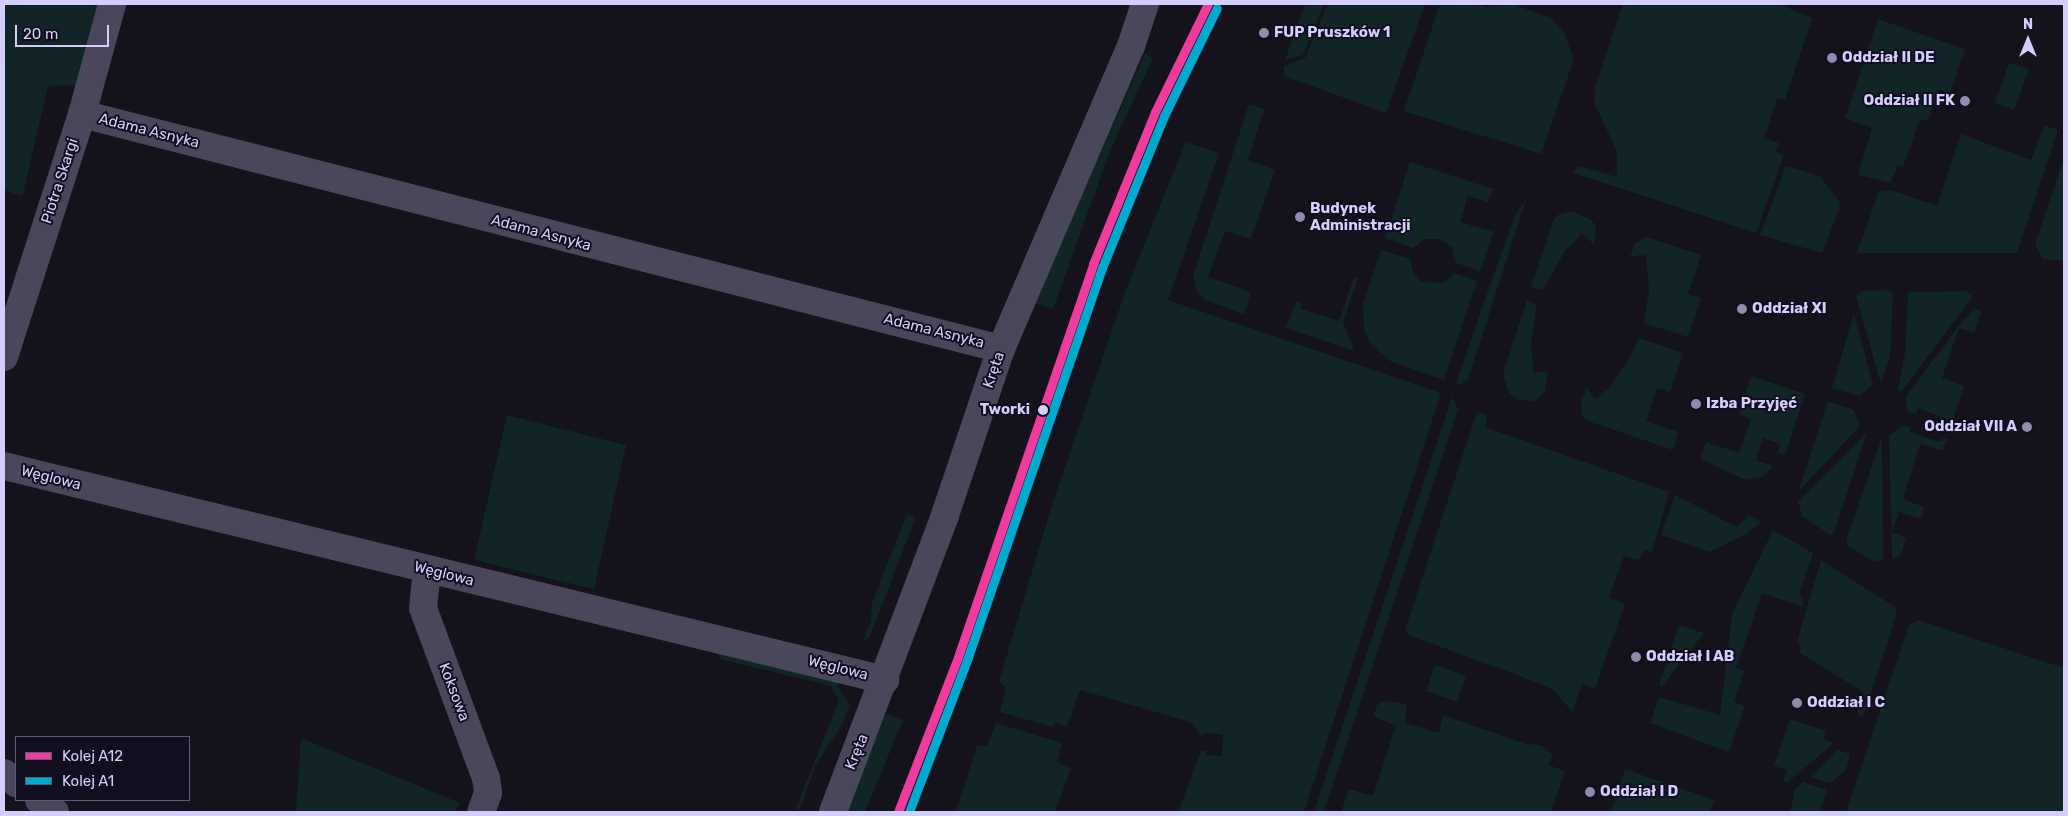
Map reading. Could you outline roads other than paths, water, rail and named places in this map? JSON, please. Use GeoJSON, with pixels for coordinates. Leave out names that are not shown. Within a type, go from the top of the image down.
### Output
{"type":"FeatureCollection","features":[{"type":"Feature","properties":{"kind":"street","name":"Piotra Skargi"},"geometry":{"type":"LineString","coordinates":[[4,357],[82,114],[112,4]]}},
{"type":"Feature","properties":{"kind":"street","name":"Kręta"},"geometry":{"type":"LineString","coordinates":[[833,812],[885,680],[1001,348],[1135,9]]}},
{"type":"Feature","properties":{"kind":"street","name":"Adama Asnyka"},"geometry":{"type":"LineString","coordinates":[[82,114],[1001,348]]}},
{"type":"Feature","properties":{"kind":"street","name":"Węglowa"},"geometry":{"type":"LineString","coordinates":[[4,466],[885,680]]}},
{"type":"Feature","properties":{"kind":"street","name":"Koksowa"},"geometry":{"type":"LineString","coordinates":[[427,570],[423,608],[486,778],[488,793],[480,812]]}},
{"type":"Feature","properties":{"kind":"street"},"geometry":{"type":"LineString","coordinates":[[4,773],[15,781]]}},
{"type":"Feature","properties":{"kind":"street"},"geometry":{"type":"LineString","coordinates":[[40,801],[55,812]]}},
{"type":"Feature","properties":{"kind":"rail line","name":"A12"},"geometry":{"type":"LineString","coordinates":[[898,812],[958,657],[1093,264],[1155,112],[1208,4]]}},
{"type":"Feature","properties":{"kind":"rail line","name":"A1"},"geometry":{"type":"LineString","coordinates":[[909,812],[967,660],[1102,268],[1164,116],[1217,8]]}},
{"type":"Feature","properties":{"kind":"place","name":"FUP Pruszków 1"},"geometry":{"type":"Point","coordinates":[1264,33]}},
{"type":"Feature","properties":{"kind":"place","name":"Oddział II DE"},"geometry":{"type":"Point","coordinates":[1832,58]}},
{"type":"Feature","properties":{"kind":"place","name":"Oddział II FK"},"geometry":{"type":"Point","coordinates":[1965,101]}},
{"type":"Feature","properties":{"kind":"place","name":"Budynek Administracji"},"geometry":{"type":"Point","coordinates":[1300,217]}},
{"type":"Feature","properties":{"kind":"place","name":"Oddział XI"},"geometry":{"type":"Point","coordinates":[1742,309]}},
{"type":"Feature","properties":{"kind":"place","name":"Izba Przyjęć"},"geometry":{"type":"Point","coordinates":[1696,404]}},
{"type":"Feature","properties":{"kind":"place","name":"Tworki"},"geometry":{"type":"Point","coordinates":[1043,410]}},
{"type":"Feature","properties":{"kind":"place","name":"Oddział VII A"},"geometry":{"type":"Point","coordinates":[2027,427]}},
{"type":"Feature","properties":{"kind":"place","name":"Oddział I AB"},"geometry":{"type":"Point","coordinates":[1636,657]}},
{"type":"Feature","properties":{"kind":"place","name":"Oddział I C"},"geometry":{"type":"Point","coordinates":[1797,703]}},
{"type":"Feature","properties":{"kind":"place","name":"Oddział I D"},"geometry":{"type":"Point","coordinates":[1590,792]}}]}
